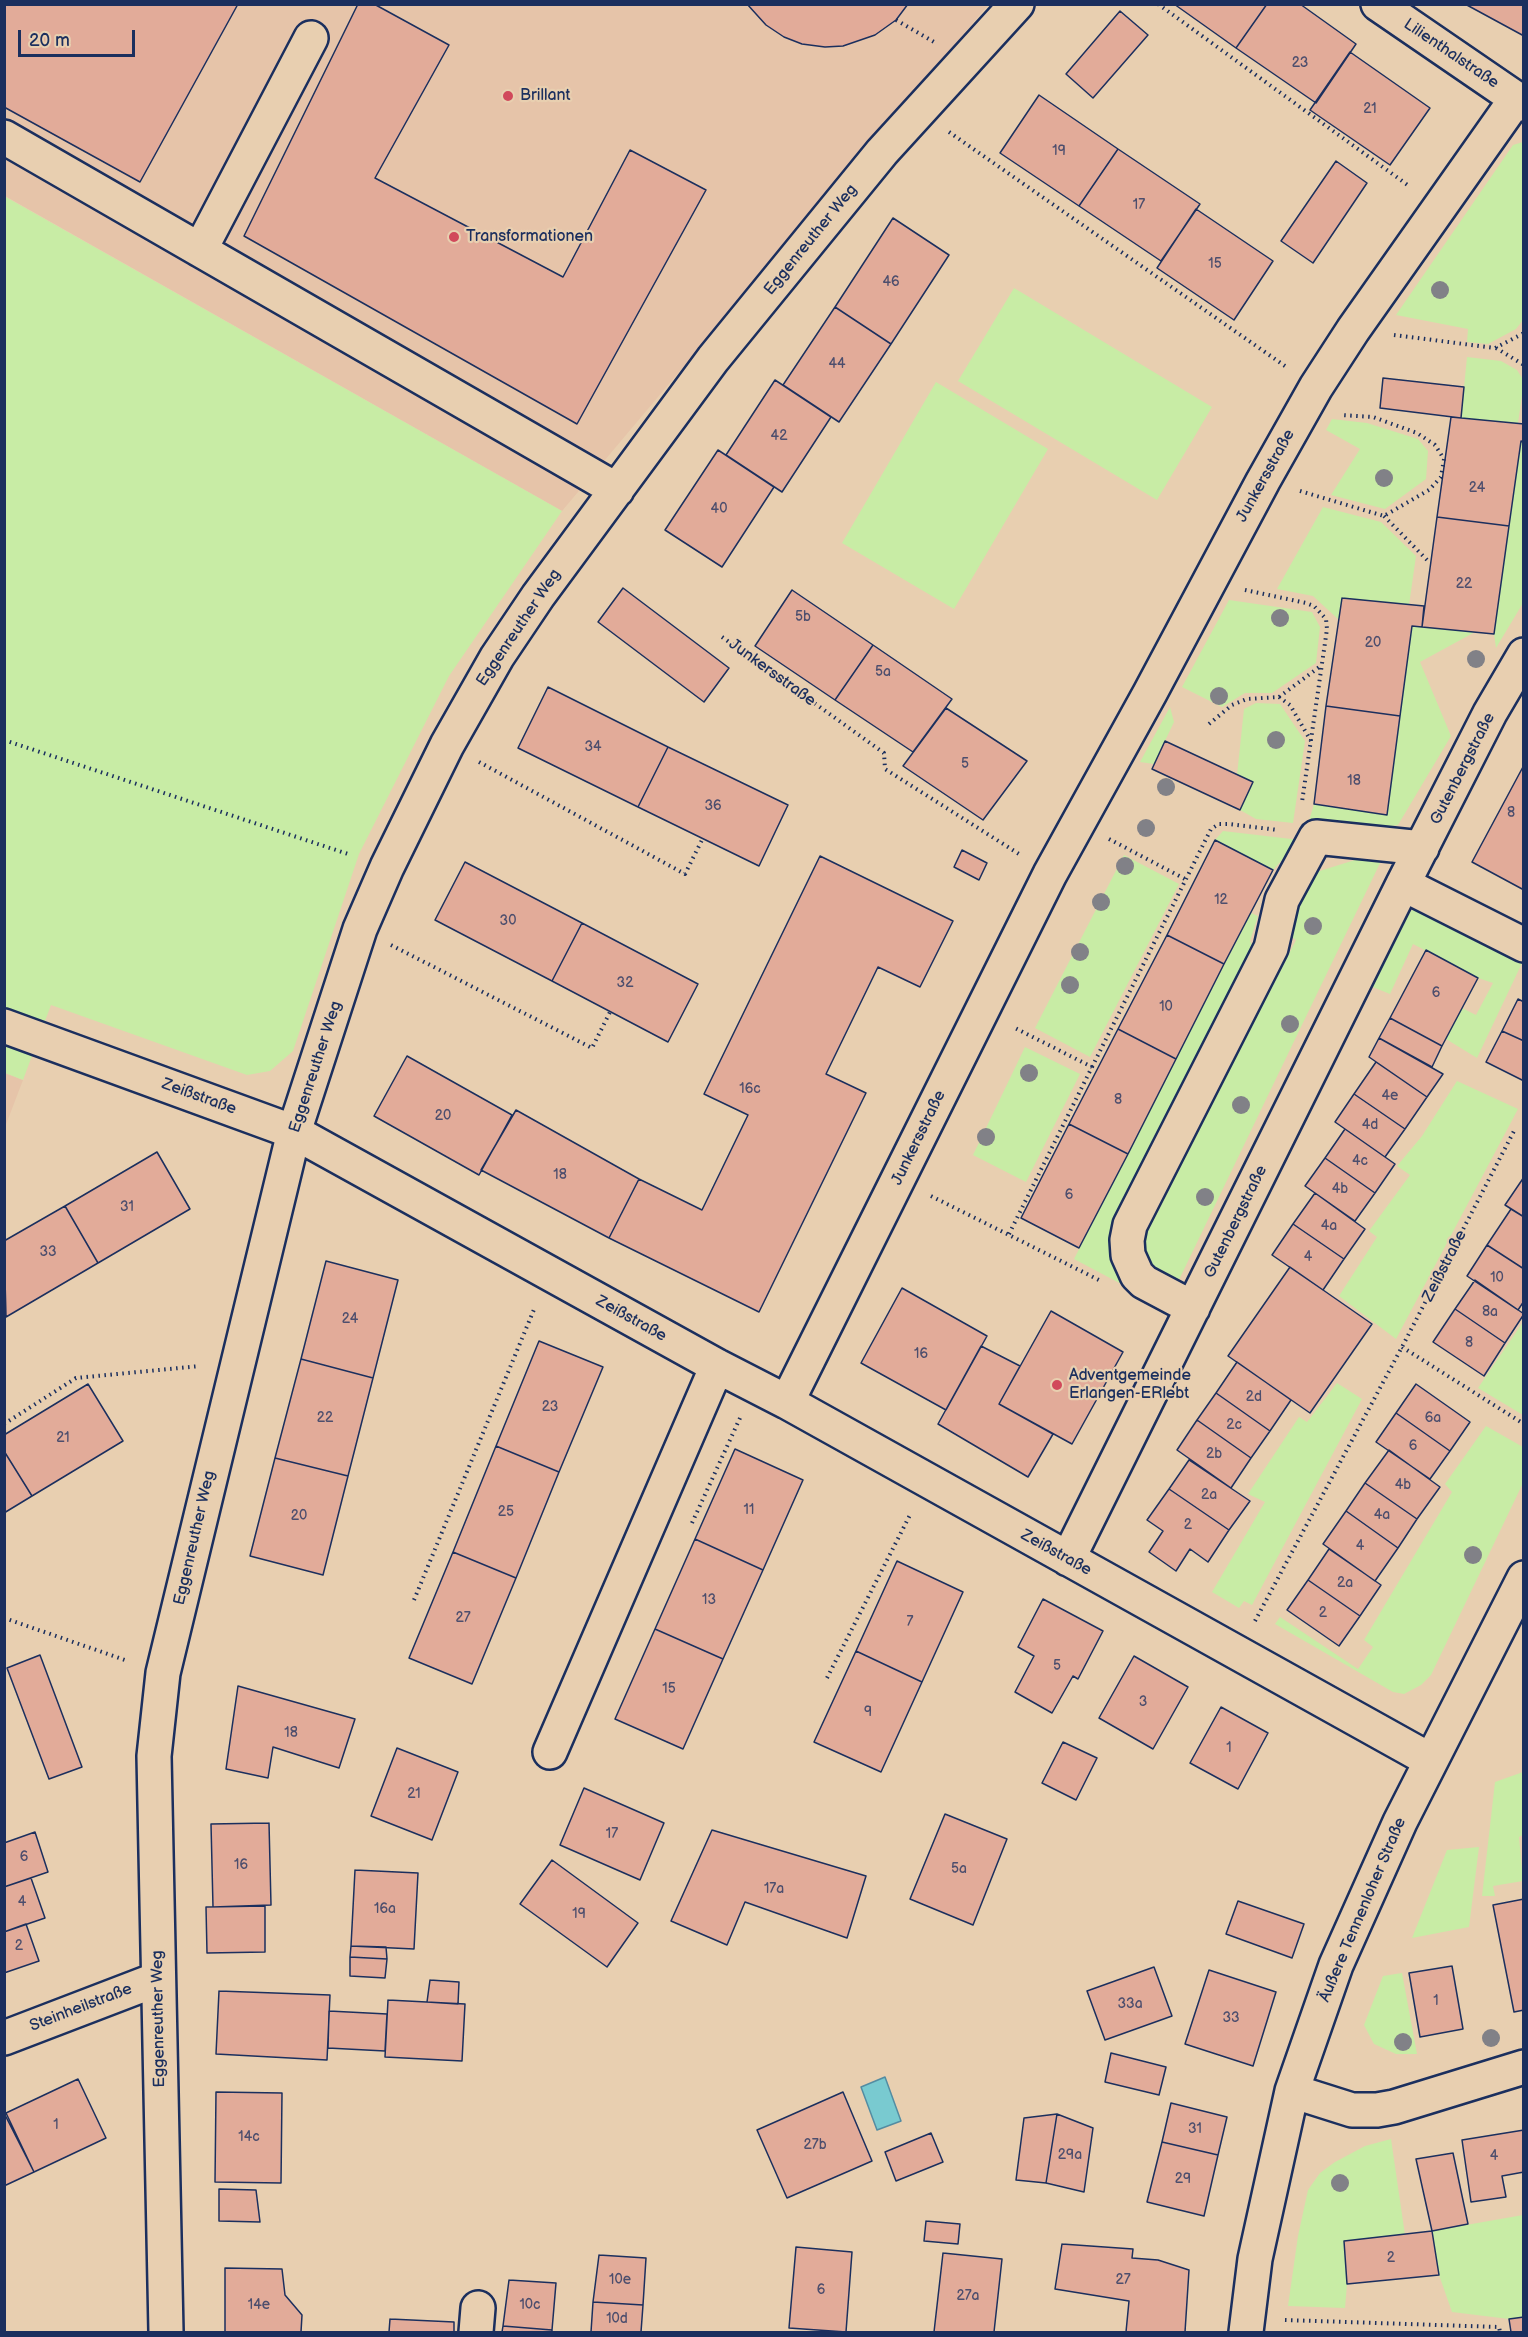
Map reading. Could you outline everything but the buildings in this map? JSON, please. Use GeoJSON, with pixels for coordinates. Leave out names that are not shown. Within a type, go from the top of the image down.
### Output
{"type":"FeatureCollection","features":[{"type":"Feature","properties":{"kind":"street","name":"Eggenreuther Weg"},"geometry":{"type":"LineString","coordinates":[[166,2332],[154,1756],[163,1672],[294,1132],[360,929],[387,867],[447,745],[497,657],[713,359],[882,152],[1017,4]]}},
{"type":"Feature","properties":{"kind":"street","name":"Lilienthalstraße"},"geometry":{"type":"LineString","coordinates":[[1378,4],[1520,102]]}},
{"type":"Feature","properties":{"kind":"street"},"geometry":{"type":"LineString","coordinates":[[200,250],[311,38]]}},
{"type":"Feature","properties":{"kind":"street","name":"Junkersstraße"},"geometry":{"type":"LineString","coordinates":[[786,1402],[1050,874],[1263,480],[1353,330],[1439,208],[1520,102]]}},
{"type":"Feature","properties":{"kind":"street"},"geometry":{"type":"LineString","coordinates":[[4,137],[617,490]]}},
{"type":"Feature","properties":{"kind":"street","name":"Gutenbergstraße"},"geometry":{"type":"LineString","coordinates":[[1068,1559],[1403,884],[1490,713],[1524,655]]}},
{"type":"Feature","properties":{"kind":"street"},"geometry":{"type":"LineString","coordinates":[[1193,1308],[1144,1282],[1137,1275],[1128,1255],[1127,1240],[1130,1225],[1271,948],[1282,900],[1316,837],[1422,848]]}},
{"type":"Feature","properties":{"kind":"street"},"geometry":{"type":"LineString","coordinates":[[1403,884],[1524,945]]}},
{"type":"Feature","properties":{"kind":"street","name":"Zeißstraße"},"geometry":{"type":"LineString","coordinates":[[4,1026],[294,1132],[1430,1760]]}},
{"type":"Feature","properties":{"kind":"street"},"geometry":{"type":"LineString","coordinates":[[550,1752],[717,1366]]}},
{"type":"Feature","properties":{"kind":"street","name":"Äußere Tennenloher Straße"},"geometry":{"type":"LineString","coordinates":[[1247,2326],[1260,2235],[1292,2091],[1336,1965],[1430,1760],[1524,1578]]}},
{"type":"Feature","properties":{"kind":"street","name":"Steinheilstraße"},"geometry":{"type":"LineString","coordinates":[[4,2038],[158,1978]]}},
{"type":"Feature","properties":{"kind":"street"},"geometry":{"type":"LineString","coordinates":[[1292,2091],[1344,2108],[1377,2110],[1394,2107],[1524,2067]]}},
{"type":"Feature","properties":{"kind":"path"},"geometry":{"type":"LineString","coordinates":[[1158,4],[1439,208]]}},
{"type":"Feature","properties":{"kind":"path"},"geometry":{"type":"LineString","coordinates":[[896,20],[921,34]]}},
{"type":"Feature","properties":{"kind":"path"},"geometry":{"type":"LineString","coordinates":[[920,112],[1309,400],[1373,417],[1418,433],[1435,445],[1444,459],[1441,477],[1429,490],[1384,516]]}},
{"type":"Feature","properties":{"kind":"path"},"geometry":{"type":"LineString","coordinates":[[1353,330],[1495,348],[1524,365]]}},
{"type":"Feature","properties":{"kind":"path"},"geometry":{"type":"LineString","coordinates":[[1495,348],[1524,333]]}},
{"type":"Feature","properties":{"kind":"path"},"geometry":{"type":"LineString","coordinates":[[1263,480],[1384,516],[1430,563]]}},
{"type":"Feature","properties":{"kind":"path"},"geometry":{"type":"LineString","coordinates":[[1209,582],[1314,606],[1326,619],[1327,629],[1301,810]]}},
{"type":"Feature","properties":{"kind":"path","name":"Junkersstraße"},"geometry":{"type":"LineString","coordinates":[[722,637],[884,753],[885,769],[1050,874]]}},
{"type":"Feature","properties":{"kind":"path"},"geometry":{"type":"LineString","coordinates":[[1209,724],[1232,705],[1247,699],[1280,697],[1322,665]]}},
{"type":"Feature","properties":{"kind":"path"},"geometry":{"type":"LineString","coordinates":[[1280,697],[1290,705],[1311,741]]}},
{"type":"Feature","properties":{"kind":"path"},"geometry":{"type":"LineString","coordinates":[[4,740],[387,867]]}},
{"type":"Feature","properties":{"kind":"path"},"geometry":{"type":"LineString","coordinates":[[447,745],[685,874],[703,838]]}},
{"type":"Feature","properties":{"kind":"path"},"geometry":{"type":"LineString","coordinates":[[1079,822],[1185,879]]}},
{"type":"Feature","properties":{"kind":"path"},"geometry":{"type":"LineString","coordinates":[[1008,1234],[1208,833],[1215,826],[1245,824],[1287,831]]}},
{"type":"Feature","properties":{"kind":"path"},"geometry":{"type":"LineString","coordinates":[[360,929],[592,1048],[610,1012]]}},
{"type":"Feature","properties":{"kind":"path"},"geometry":{"type":"LineString","coordinates":[[980,1011],[1092,1067]]}},
{"type":"Feature","properties":{"kind":"path","name":"Zeißstraße"},"geometry":{"type":"LineString","coordinates":[[1237,1653],[1402,1347],[1514,1131]]}},
{"type":"Feature","properties":{"kind":"path"},"geometry":{"type":"LineString","coordinates":[[898,1180],[1102,1281]]}},
{"type":"Feature","properties":{"kind":"path"},"geometry":{"type":"LineString","coordinates":[[414,1600],[549,1274]]}},
{"type":"Feature","properties":{"kind":"path"},"geometry":{"type":"LineString","coordinates":[[1402,1347],[1524,1424]]}},
{"type":"Feature","properties":{"kind":"path"},"geometry":{"type":"LineString","coordinates":[[4,1424],[76,1378],[237,1362]]}},
{"type":"Feature","properties":{"kind":"path"},"geometry":{"type":"LineString","coordinates":[[827,1678],[927,1480]]}},
{"type":"Feature","properties":{"kind":"path"},"geometry":{"type":"LineString","coordinates":[[4,1618],[163,1672]]}},
{"type":"Feature","properties":{"kind":"path"},"geometry":{"type":"LineString","coordinates":[[1247,2326],[1499,2327],[1500,2332]]}},
{"type":"Feature","properties":{"kind":"shaded area"},"geometry":{"type":"Polygon","coordinates":[[[5,5],[988,5],[562,511],[5,196],[5,5]]]}},
{"type":"Feature","properties":{"kind":"shaded area"},"geometry":{"type":"Polygon","coordinates":[[[4,1073],[23,1080],[5,1127],[4,1073]]]}},
{"type":"Feature","properties":{"kind":"green space"},"geometry":{"type":"Polygon","coordinates":[[[1523,142],[1523,320],[1516,329],[1488,344],[1467,342],[1468,329],[1396,315],[1513,145],[1523,142]]]}},
{"type":"Feature","properties":{"kind":"green space"},"geometry":{"type":"Polygon","coordinates":[[[4,196],[562,511],[449,676],[359,854],[293,1051],[270,1071],[247,1075],[51,1005],[23,1080],[5,1073],[4,196]]]}},
{"type":"Feature","properties":{"kind":"green space"},"geometry":{"type":"Polygon","coordinates":[[[1014,288],[1212,407],[1157,500],[958,381],[1014,288]]]}},
{"type":"Feature","properties":{"kind":"green space"},"geometry":{"type":"Polygon","coordinates":[[[1467,357],[1501,361],[1517,370],[1524,381],[1518,423],[1461,418],[1467,357]]]}},
{"type":"Feature","properties":{"kind":"green space"},"geometry":{"type":"Polygon","coordinates":[[[936,382],[1048,449],[954,609],[842,543],[936,382]]]}},
{"type":"Feature","properties":{"kind":"green space"},"geometry":{"type":"Polygon","coordinates":[[[1332,419],[1367,423],[1418,439],[1428,451],[1426,479],[1385,509],[1331,495],[1360,449],[1326,430],[1332,419]]]}},
{"type":"Feature","properties":{"kind":"green space"},"geometry":{"type":"Polygon","coordinates":[[[1521,441],[1523,442],[1523,603],[1496,648],[1494,634],[1521,441]]]}},
{"type":"Feature","properties":{"kind":"green space"},"geometry":{"type":"Polygon","coordinates":[[[1323,507],[1381,522],[1416,556],[1409,605],[1342,598],[1339,620],[1313,596],[1277,589],[1323,507]]]}},
{"type":"Feature","properties":{"kind":"green space"},"geometry":{"type":"Polygon","coordinates":[[[1229,600],[1312,612],[1320,627],[1316,663],[1272,693],[1245,693],[1222,707],[1182,687],[1229,600]]]}},
{"type":"Feature","properties":{"kind":"green space"},"geometry":{"type":"Polygon","coordinates":[[[1412,626],[1475,632],[1420,662],[1451,736],[1398,825],[1347,834],[1308,824],[1314,804],[1387,815],[1412,626]]]}},
{"type":"Feature","properties":{"kind":"green space"},"geometry":{"type":"Polygon","coordinates":[[[1256,703],[1280,704],[1305,741],[1293,823],[1256,819],[1240,810],[1253,782],[1237,775],[1244,709],[1256,703]]]}},
{"type":"Feature","properties":{"kind":"green space"},"geometry":{"type":"Polygon","coordinates":[[[1170,707],[1174,722],[1154,764],[1140,762],[1170,707]]]}},
{"type":"Feature","properties":{"kind":"green space"},"geometry":{"type":"Polygon","coordinates":[[[1223,831],[1300,840],[1273,870],[1215,840],[1223,831]]]}},
{"type":"Feature","properties":{"kind":"green space"},"geometry":{"type":"Polygon","coordinates":[[[1124,855],[1179,884],[1090,1057],[1035,1028],[1124,855]]]}},
{"type":"Feature","properties":{"kind":"green space"},"geometry":{"type":"Polygon","coordinates":[[[1371,855],[1382,859],[1176,1286],[1157,1277],[1148,1255],[1144,1253],[1147,1233],[1296,940],[1286,933],[1310,874],[1371,855]]]}},
{"type":"Feature","properties":{"kind":"green space"},"geometry":{"type":"Polygon","coordinates":[[[1419,907],[1523,961],[1477,1058],[1446,1039],[1462,1008],[1476,1015],[1493,983],[1478,978],[1413,944],[1390,994],[1370,986],[1405,914],[1419,907]]]}},
{"type":"Feature","properties":{"kind":"green space"},"geometry":{"type":"Polygon","coordinates":[[[1251,913],[1258,916],[1250,941],[1254,949],[1113,1225],[1116,1228],[1127,1287],[1074,1259],[1251,913]]]}},
{"type":"Feature","properties":{"kind":"green space"},"geometry":{"type":"Polygon","coordinates":[[[1025,1047],[1080,1074],[1026,1182],[973,1155],[1025,1047]]]}},
{"type":"Feature","properties":{"kind":"green space"},"geometry":{"type":"Polygon","coordinates":[[[1457,1081],[1518,1109],[1396,1339],[1339,1296],[1377,1237],[1369,1231],[1410,1175],[1397,1166],[1422,1136],[1457,1081]]]}},
{"type":"Feature","properties":{"kind":"green space"},"geometry":{"type":"Polygon","coordinates":[[[1523,1322],[1523,1415],[1478,1388],[1523,1322]]]}},
{"type":"Feature","properties":{"kind":"green space"},"geometry":{"type":"Polygon","coordinates":[[[1337,1383],[1362,1399],[1252,1605],[1244,1601],[1239,1608],[1212,1592],[1265,1502],[1248,1494],[1299,1417],[1307,1422],[1337,1383]]]}},
{"type":"Feature","properties":{"kind":"green space"},"geometry":{"type":"Polygon","coordinates":[[[1486,1426],[1523,1447],[1523,1483],[1431,1675],[1421,1685],[1404,1694],[1393,1692],[1275,1624],[1280,1617],[1358,1669],[1373,1647],[1364,1640],[1452,1492],[1445,1484],[1486,1426]]]}},
{"type":"Feature","properties":{"kind":"green space"},"geometry":{"type":"Polygon","coordinates":[[[1523,1772],[1523,1835],[1519,1837],[1523,1881],[1493,1886],[1495,1896],[1482,1896],[1495,1782],[1523,1772]]]}},
{"type":"Feature","properties":{"kind":"green space"},"geometry":{"type":"Polygon","coordinates":[[[1479,1847],[1469,1927],[1412,1938],[1447,1850],[1479,1847]]]}},
{"type":"Feature","properties":{"kind":"green space"},"geometry":{"type":"Polygon","coordinates":[[[1402,1973],[1417,2054],[1396,2054],[1374,2044],[1364,2025],[1383,1976],[1402,1973]]]}},
{"type":"Feature","properties":{"kind":"green space"},"geometry":{"type":"Polygon","coordinates":[[[1391,2139],[1405,2235],[1344,2241],[1347,2284],[1345,2308],[1288,2306],[1298,2236],[1308,2190],[1320,2173],[1335,2162],[1365,2146],[1391,2139]]]}},
{"type":"Feature","properties":{"kind":"green space"},"geometry":{"type":"Polygon","coordinates":[[[1523,2215],[1523,2317],[1509,2319],[1452,2312],[1439,2275],[1432,2231],[1523,2215]]]}},
{"type":"Feature","properties":{"kind":"water"},"geometry":{"type":"Polygon","coordinates":[[[885,2077],[901,2121],[877,2130],[861,2087],[885,2077]]]}},
{"type":"Feature","properties":{"kind":"place","name":"Brillant"},"geometry":{"type":"Point","coordinates":[508,96]}},
{"type":"Feature","properties":{"kind":"place","name":"Transformationen"},"geometry":{"type":"Point","coordinates":[454,237]}},
{"type":"Feature","properties":{"kind":"place","name":"Adventgemeinde Erlangen-ERlebt"},"geometry":{"type":"Point","coordinates":[1057,1385]}}]}
